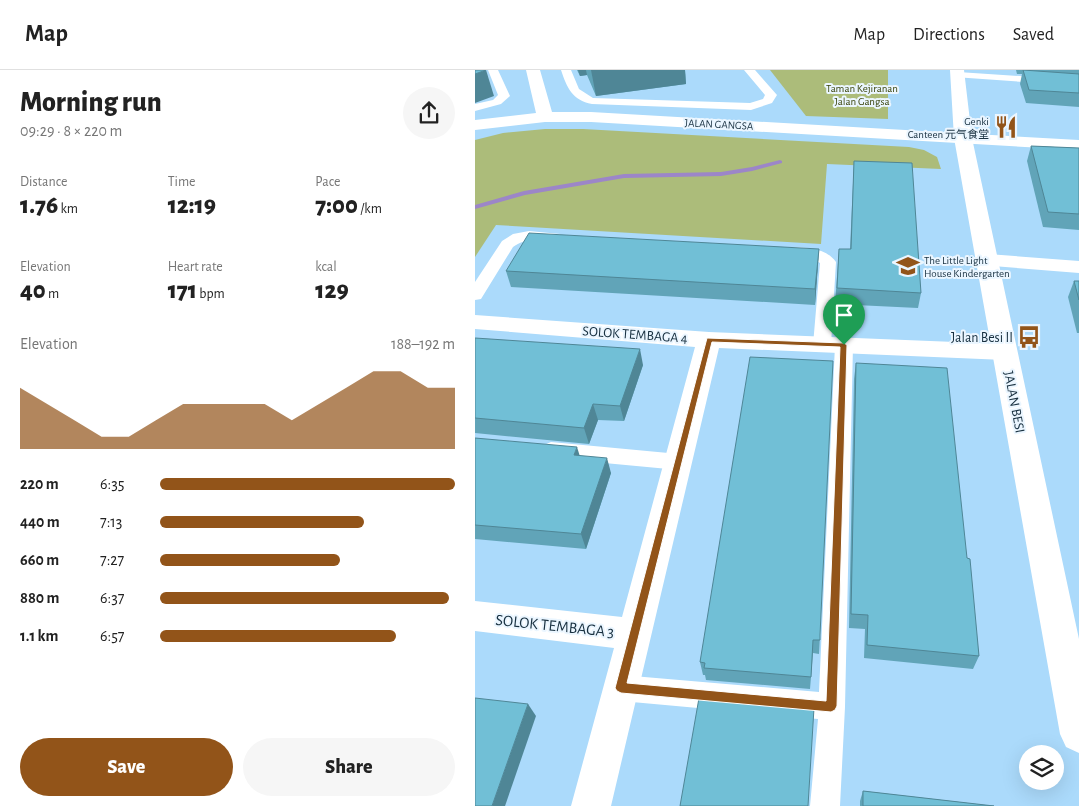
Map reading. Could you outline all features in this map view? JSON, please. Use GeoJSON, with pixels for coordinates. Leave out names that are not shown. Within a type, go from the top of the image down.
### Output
{"type":"FeatureCollection","features":[{"type":"Feature","properties":{"kind":"street"},"geometry":{"type":"LineString","coordinates":[[533,70],[545,117]]}},
{"type":"Feature","properties":{"kind":"street","name":"JALAN BESI"},"geometry":{"type":"LineString","coordinates":[[957,73],[963,138],[1005,352],[1070,630],[1079,734]]}},
{"type":"Feature","properties":{"kind":"street","name":"JALAN GANGSA"},"geometry":{"type":"LineString","coordinates":[[475,125],[545,117],[611,118],[1079,145]]}},
{"type":"Feature","properties":{"kind":"street"},"geometry":{"type":"LineString","coordinates":[[988,260],[1079,267]]}},
{"type":"Feature","properties":{"kind":"street","name":"SOLOK TEMBAGA 4"},"geometry":{"type":"LineString","coordinates":[[475,322],[709,340],[1005,352]]}},
{"type":"Feature","properties":{"kind":"street"},"geometry":{"type":"LineString","coordinates":[[591,806],[709,340]]}},
{"type":"Feature","properties":{"kind":"street","name":"SOLOK TEMBAGA 3"},"geometry":{"type":"LineString","coordinates":[[475,616],[635,634]]}},
{"type":"Feature","properties":{"kind":"lane"},"geometry":{"type":"LineString","coordinates":[[475,108],[497,102],[504,96],[493,70]]}},
{"type":"Feature","properties":{"kind":"lane"},"geometry":{"type":"LineString","coordinates":[[566,70],[575,92],[581,98],[592,101],[751,107],[767,102],[771,95],[749,70]]}},
{"type":"Feature","properties":{"kind":"lane"},"geometry":{"type":"LineString","coordinates":[[1061,70],[1066,82]]}},
{"type":"Feature","properties":{"kind":"lane"},"geometry":{"type":"LineString","coordinates":[[957,73],[1079,83]]}},
{"type":"Feature","properties":{"kind":"lane"},"geometry":{"type":"LineString","coordinates":[[475,295],[507,244],[513,238],[525,235],[575,238]]}},
{"type":"Feature","properties":{"kind":"lane"},"geometry":{"type":"LineString","coordinates":[[774,251],[813,254],[823,257],[828,262],[833,345],[831,706],[825,806]]}},
{"type":"Feature","properties":{"kind":"lane"},"geometry":{"type":"LineString","coordinates":[[533,448],[679,462]]}},
{"type":"Feature","properties":{"kind":"lane"},"geometry":{"type":"LineString","coordinates":[[621,688],[831,706]]}},
{"type":"Feature","properties":{"kind":"green space","name":"Taman Kejiranan Jalan Gangsa"},"geometry":{"type":"Polygon","coordinates":[[[770,70],[888,70],[888,119],[806,116],[770,70]]]}},
{"type":"Feature","properties":{"kind":"green space"},"geometry":{"type":"Polygon","coordinates":[[[545,129],[583,129],[909,147],[924,150],[937,157],[941,169],[827,164],[821,244],[496,225],[475,257],[475,140],[503,133],[545,129]]]}},
{"type":"Feature","properties":{"kind":"building"},"geometry":{"type":"Polygon","coordinates":[[[475,70],[486,70],[475,74],[475,70]]]}},
{"type":"Feature","properties":{"kind":"building"},"geometry":{"type":"Polygon","coordinates":[[[1023,70],[1079,74],[1079,93],[1029,90],[1023,70]]]}},
{"type":"Feature","properties":{"kind":"building"},"geometry":{"type":"Polygon","coordinates":[[[1031,146],[1079,148],[1079,214],[1048,212],[1031,146]]]}},
{"type":"Feature","properties":{"kind":"building"},"geometry":{"type":"Polygon","coordinates":[[[854,161],[912,163],[921,293],[837,288],[839,249],[851,249],[854,161]]]}},
{"type":"Feature","properties":{"kind":"building"},"geometry":{"type":"Polygon","coordinates":[[[529,233],[819,249],[815,289],[506,271],[529,233]]]}},
{"type":"Feature","properties":{"kind":"building"},"geometry":{"type":"Polygon","coordinates":[[[1074,281],[1079,281],[1079,300],[1074,281]]]}},
{"type":"Feature","properties":{"kind":"building"},"geometry":{"type":"Polygon","coordinates":[[[475,338],[640,349],[620,406],[593,404],[584,428],[475,418],[475,338]]]}},
{"type":"Feature","properties":{"kind":"building"},"geometry":{"type":"Polygon","coordinates":[[[750,357],[833,361],[820,640],[813,640],[811,677],[704,668],[705,663],[700,662],[750,357]]]}},
{"type":"Feature","properties":{"kind":"building"},"geometry":{"type":"Polygon","coordinates":[[[856,363],[947,368],[967,558],[970,559],[979,656],[867,645],[868,615],[851,614],[856,363]]]}},
{"type":"Feature","properties":{"kind":"building"},"geometry":{"type":"Polygon","coordinates":[[[475,438],[577,447],[574,455],[607,458],[581,534],[475,525],[475,438]]]}},
{"type":"Feature","properties":{"kind":"building"},"geometry":{"type":"Polygon","coordinates":[[[475,698],[528,704],[492,806],[475,806],[475,698]]]}},
{"type":"Feature","properties":{"kind":"building"},"geometry":{"type":"Polygon","coordinates":[[[699,698],[814,708],[808,806],[680,806],[699,698]]]}},
{"type":"Feature","properties":{"kind":"building"},"geometry":{"type":"Polygon","coordinates":[[[863,791],[994,806],[863,806],[863,791]]]}},
{"type":"Feature","properties":{"kind":"waterway"},"geometry":{"type":"LineString","coordinates":[[475,207],[524,193],[624,176],[721,174],[780,162]]}},
{"type":"Feature","properties":{"kind":"place","name":"Genki Canteen 元气食堂"},"geometry":{"type":"Point","coordinates":[1006,127]}},
{"type":"Feature","properties":{"kind":"place","name":"The Little Light House Kindergarten"},"geometry":{"type":"Point","coordinates":[908,266]}},
{"type":"Feature","properties":{"kind":"place","name":"Jalan Besi II"},"geometry":{"type":"Point","coordinates":[1029,337]}},
{"type":"Feature","properties":{"kind":"route"},"geometry":{"type":"LineString","coordinates":[[709,340],[844,345],[831,706],[621,688],[709,340]]}}]}
